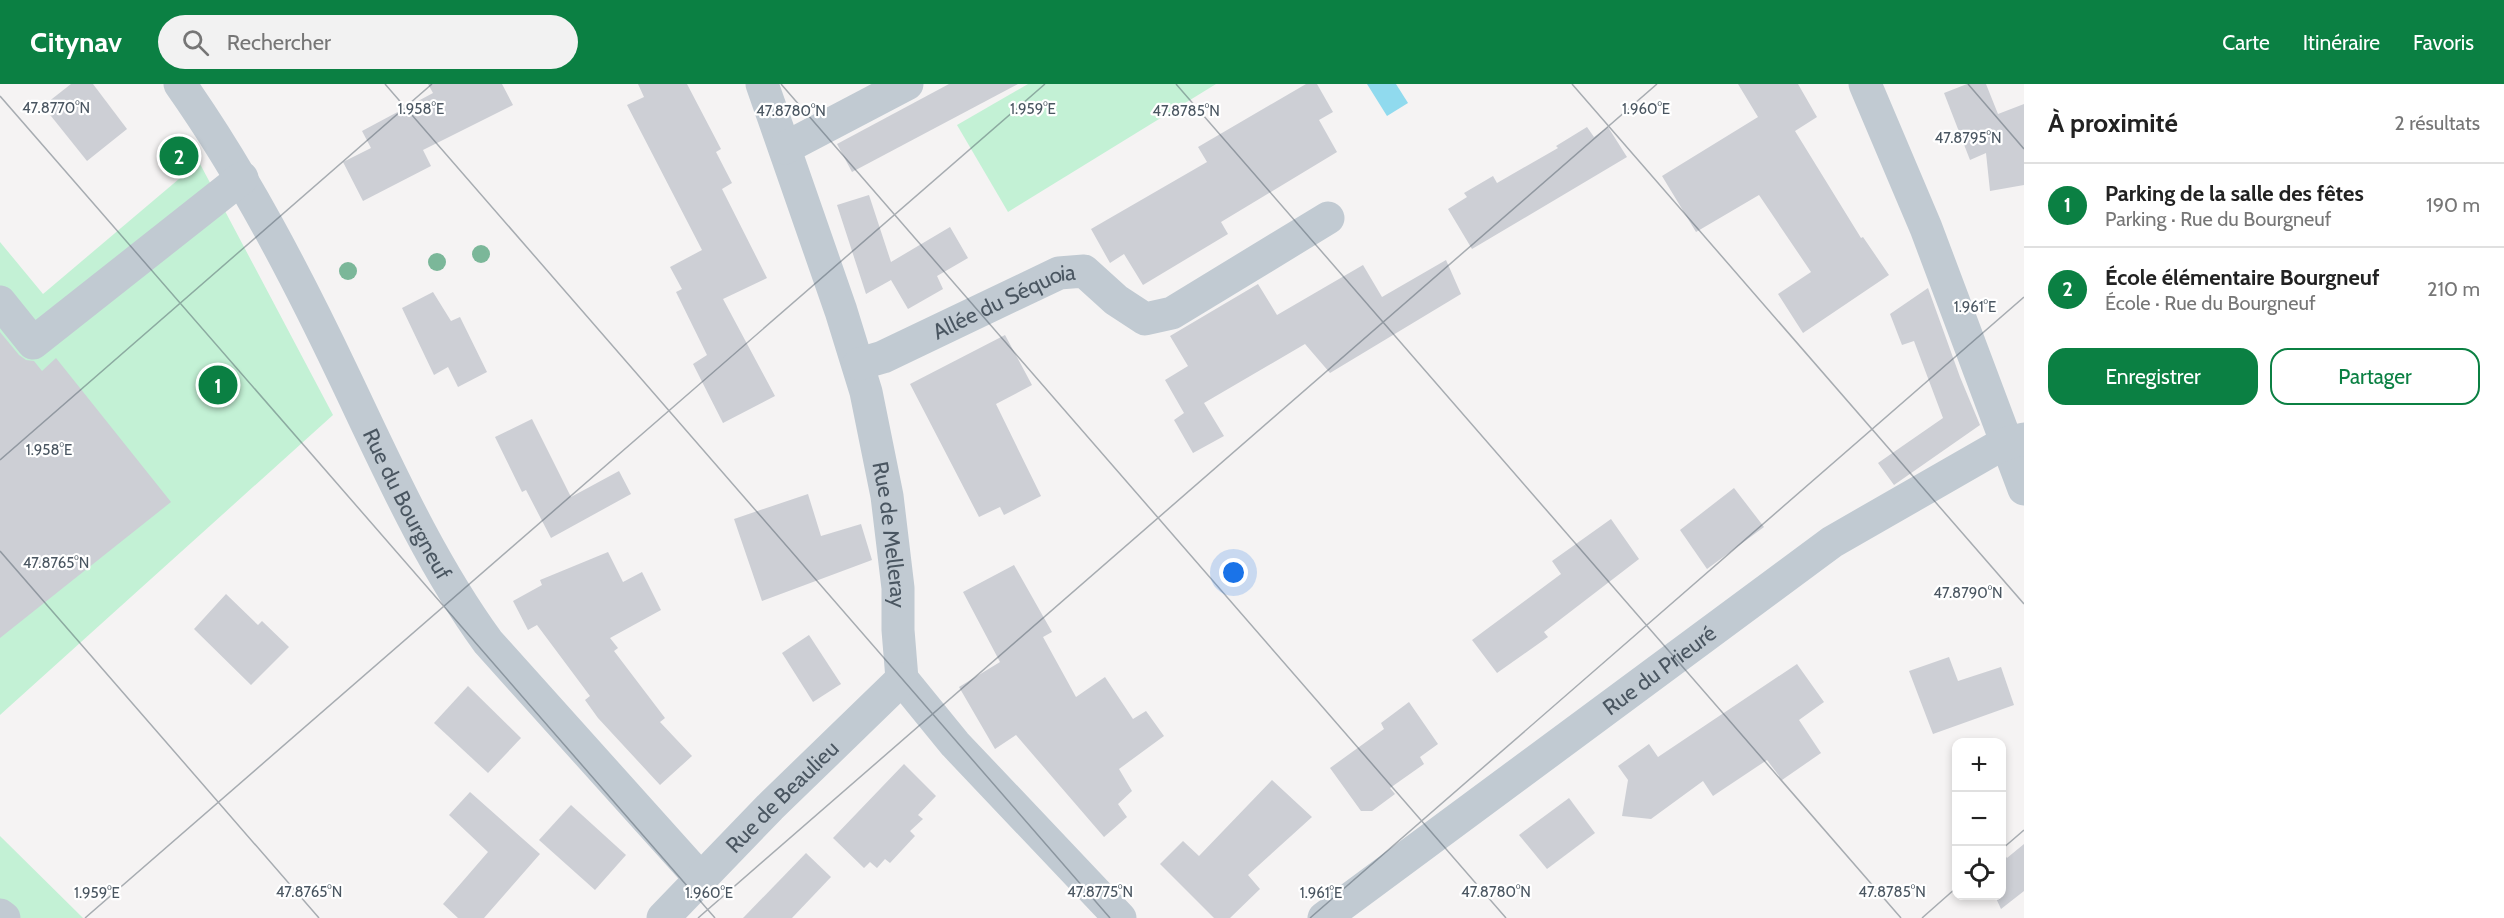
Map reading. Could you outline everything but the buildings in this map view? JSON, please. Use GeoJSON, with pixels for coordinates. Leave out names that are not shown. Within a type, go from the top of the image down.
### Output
{"type":"FeatureCollection","features":[{"type":"Feature","properties":{"kind":"street","name":"Rue du Bourgneuf"},"geometry":{"type":"LineString","coordinates":[[180,84],[242,178],[331,350],[386,467],[465,612],[488,642],[701,879]]}},
{"type":"Feature","properties":{"kind":"street","name":"Rue de Melleray"},"geometry":{"type":"LineString","coordinates":[[762,84],[859,364],[887,496],[898,588],[898,630],[902,679]]}},
{"type":"Feature","properties":{"kind":"street"},"geometry":{"type":"LineString","coordinates":[[785,148],[907,84]]}},
{"type":"Feature","properties":{"kind":"street"},"geometry":{"type":"LineString","coordinates":[[1865,84],[2016,441],[2024,489]]}},
{"type":"Feature","properties":{"kind":"street"},"geometry":{"type":"LineString","coordinates":[[0,302],[33,343],[242,178]]}},
{"type":"Feature","properties":{"kind":"street","name":"Allée du Séquoia"},"geometry":{"type":"LineString","coordinates":[[859,364],[883,357],[1059,273],[1084,271],[1116,300],[1145,319],[1172,313],[1328,218]]}},
{"type":"Feature","properties":{"kind":"street","name":"Rue du Prieuré"},"geometry":{"type":"LineString","coordinates":[[1324,918],[1832,542],[2016,441]]}},
{"type":"Feature","properties":{"kind":"street"},"geometry":{"type":"LineString","coordinates":[[902,679],[955,744],[1120,918]]}},
{"type":"Feature","properties":{"kind":"street","name":"Rue de Beaulieu"},"geometry":{"type":"LineString","coordinates":[[663,918],[770,807],[902,679]]}},
{"type":"Feature","properties":{"kind":"street"},"geometry":{"type":"LineString","coordinates":[[0,915],[4,918]]}},
{"type":"Feature","properties":{"kind":"green space"},"geometry":{"type":"Polygon","coordinates":[[[1028,84],[1216,84],[1008,212],[957,125],[1028,84]]]}},
{"type":"Feature","properties":{"kind":"green space"},"geometry":{"type":"Polygon","coordinates":[[[199,162],[333,415],[0,715],[0,242],[43,294],[199,162]]]}},
{"type":"Feature","properties":{"kind":"green space"},"geometry":{"type":"Polygon","coordinates":[[[0,836],[83,918],[0,918],[0,836]]]}},
{"type":"Feature","properties":{"kind":"water"},"geometry":{"type":"Polygon","coordinates":[[[1367,84],[1396,84],[1408,103],[1387,116],[1367,84]]]}},
{"type":"Feature","properties":{"kind":"place","name":"École élémentaire Bourgneuf"},"geometry":{"type":"Point","coordinates":[179,156]}},
{"type":"Feature","properties":{"kind":"place","name":"Parking de la salle des fêtes"},"geometry":{"type":"Point","coordinates":[218,385]}}]}
